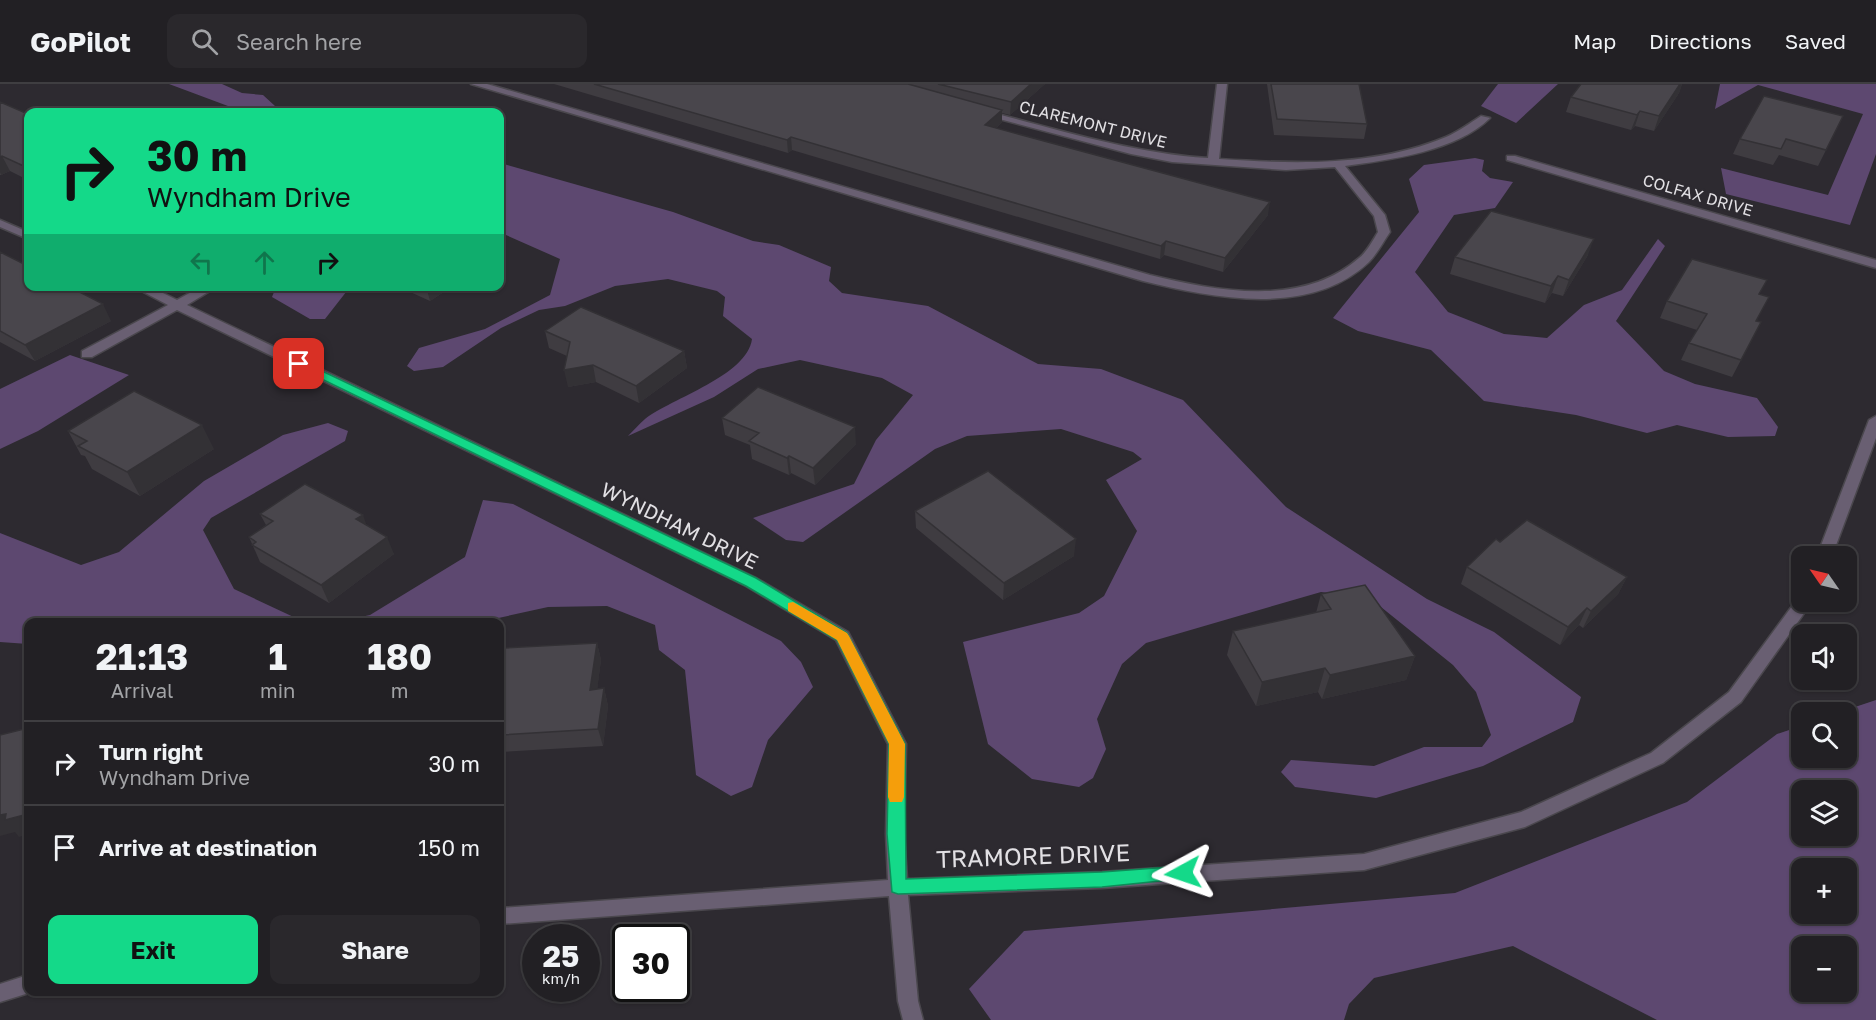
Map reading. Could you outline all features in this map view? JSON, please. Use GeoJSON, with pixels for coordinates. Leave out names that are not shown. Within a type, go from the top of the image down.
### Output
{"type":"FeatureCollection","features":[{"type":"Feature","properties":{"kind":"street"},"geometry":{"type":"LineString","coordinates":[[476,84],[1147,278],[1222,294],[1270,294],[1312,289],[1338,281],[1362,265],[1377,248],[1384,232],[1379,215],[1338,164]]}},
{"type":"Feature","properties":{"kind":"street"},"geometry":{"type":"LineString","coordinates":[[1213,163],[1222,84]]}},
{"type":"Feature","properties":{"kind":"street","name":"CLAREMONT DRIVE"},"geometry":{"type":"LineString","coordinates":[[970,110],[1136,152],[1213,163],[1286,167],[1338,164],[1388,157],[1449,139],[1485,118]]}},
{"type":"Feature","properties":{"kind":"street","name":"COLFAX DRIVE"},"geometry":{"type":"LineString","coordinates":[[1511,158],[1876,264]]}},
{"type":"Feature","properties":{"kind":"street"},"geometry":{"type":"LineString","coordinates":[[0,223],[24,234]]}},
{"type":"Feature","properties":{"kind":"street","name":"WYNDHAM DRIVE"},"geometry":{"type":"LineString","coordinates":[[149,291],[751,582],[842,636],[897,744],[895,834],[898,887],[908,1001],[913,1020]]}},
{"type":"Feature","properties":{"kind":"street"},"geometry":{"type":"LineString","coordinates":[[87,354],[203,291]]}},
{"type":"Feature","properties":{"kind":"street"},"geometry":{"type":"LineString","coordinates":[[1828,546],[1876,420]]}},
{"type":"Feature","properties":{"kind":"street","name":"TRAMORE DRIVE"},"geometry":{"type":"LineString","coordinates":[[504,916],[898,887],[1102,880],[1364,862],[1525,819],[1657,758],[1736,697],[1797,612]]}},
{"type":"Feature","properties":{"kind":"street"},"geometry":{"type":"LineString","coordinates":[[0,993],[24,985]]}},
{"type":"Feature","properties":{"kind":"shaded area"},"geometry":{"type":"Polygon","coordinates":[[[169,84],[222,84],[242,93],[263,95],[281,108],[233,108],[169,84]]]}},
{"type":"Feature","properties":{"kind":"shaded area"},"geometry":{"type":"Polygon","coordinates":[[[1498,84],[1558,84],[1516,123],[1481,106],[1498,84]]]}},
{"type":"Feature","properties":{"kind":"shaded area"},"geometry":{"type":"Polygon","coordinates":[[[1720,84],[1876,84],[1876,154],[1850,225],[1726,194],[1721,168],[1828,195],[1863,114],[1758,85],[1715,109],[1720,84]]]}},
{"type":"Feature","properties":{"kind":"shaded area"},"geometry":{"type":"Polygon","coordinates":[[[1475,158],[1484,160],[1482,171],[1490,178],[1513,182],[1495,208],[1454,215],[1415,272],[1448,312],[1504,334],[1547,338],[1584,305],[1622,290],[1658,239],[1665,246],[1616,321],[1664,371],[1695,384],[1757,398],[1778,427],[1775,436],[1728,437],[1677,425],[1647,433],[1576,415],[1484,401],[1431,350],[1358,331],[1333,318],[1419,212],[1409,179],[1424,165],[1475,158]]]}},
{"type":"Feature","properties":{"kind":"shaded area"},"geometry":{"type":"Polygon","coordinates":[[[504,164],[673,212],[753,241],[779,245],[831,267],[829,281],[842,293],[928,306],[1038,364],[1101,369],[1183,400],[1286,507],[1427,599],[1494,632],[1581,697],[1573,722],[1483,766],[1376,798],[1295,787],[1281,772],[1291,760],[1374,766],[1424,747],[1482,747],[1491,735],[1476,692],[1453,665],[1371,599],[1321,592],[1146,643],[1122,664],[1097,719],[1106,749],[1093,778],[1079,787],[1032,779],[988,744],[963,642],[1079,613],[1104,596],[1137,531],[1106,480],[1142,459],[1133,452],[1061,429],[967,436],[935,449],[803,542],[786,540],[753,518],[854,484],[876,440],[913,395],[882,378],[800,360],[758,369],[714,397],[628,436],[657,411],[723,375],[747,352],[752,339],[723,316],[725,297],[717,291],[668,279],[615,286],[565,306],[539,310],[501,328],[443,367],[414,371],[407,366],[419,348],[485,329],[550,295],[560,259],[504,235],[504,164]]]}},
{"type":"Feature","properties":{"kind":"shaded area"},"geometry":{"type":"Polygon","coordinates":[[[274,291],[347,291],[325,319],[310,319],[272,297],[274,291]]]}},
{"type":"Feature","properties":{"kind":"shaded area"},"geometry":{"type":"Polygon","coordinates":[[[70,355],[129,375],[38,431],[0,449],[0,389],[70,355]]]}},
{"type":"Feature","properties":{"kind":"shaded area"},"geometry":{"type":"Polygon","coordinates":[[[328,423],[348,431],[345,441],[211,518],[203,530],[234,589],[296,618],[24,618],[24,644],[0,642],[0,533],[81,565],[119,552],[204,481],[283,435],[328,423]]]}},
{"type":"Feature","properties":{"kind":"shaded area"},"geometry":{"type":"Polygon","coordinates":[[[483,500],[513,504],[781,641],[801,662],[813,687],[768,740],[752,787],[731,796],[696,775],[685,670],[659,650],[655,625],[607,606],[548,607],[498,618],[356,618],[370,615],[465,557],[483,500]]]}},
{"type":"Feature","properties":{"kind":"shaded area"},"geometry":{"type":"Polygon","coordinates":[[[1876,700],[1876,1020],[1657,1020],[1513,946],[1374,978],[1349,1004],[1344,1020],[991,1020],[969,989],[1024,931],[1455,893],[1687,802],[1777,734],[1791,729],[1791,768],[1857,768],[1857,706],[1876,700]]]}},
{"type":"Feature","properties":{"kind":"building"},"geometry":{"type":"Polygon","coordinates":[[[594,84],[908,84],[1002,110],[985,125],[1270,202],[1225,258],[1166,241],[1161,246],[791,137],[787,140],[594,84]]]}},
{"type":"Feature","properties":{"kind":"building"},"geometry":{"type":"Polygon","coordinates":[[[938,84],[1031,84],[1011,102],[938,84]]]}},
{"type":"Feature","properties":{"kind":"building"},"geometry":{"type":"Polygon","coordinates":[[[1271,84],[1359,84],[1367,124],[1277,119],[1271,84]]]}},
{"type":"Feature","properties":{"kind":"building"},"geometry":{"type":"Polygon","coordinates":[[[1581,84],[1680,84],[1659,116],[1640,111],[1637,115],[1571,97],[1581,84]]]}},
{"type":"Feature","properties":{"kind":"building"},"geometry":{"type":"Polygon","coordinates":[[[1764,96],[1843,116],[1826,150],[1786,139],[1781,149],[1740,139],[1764,96]]]}},
{"type":"Feature","properties":{"kind":"building"},"geometry":{"type":"Polygon","coordinates":[[[0,102],[24,112],[24,166],[0,157],[0,102]]]}},
{"type":"Feature","properties":{"kind":"building"},"geometry":{"type":"Polygon","coordinates":[[[1491,211],[1594,239],[1569,280],[1558,276],[1551,286],[1455,257],[1491,211]]]}},
{"type":"Feature","properties":{"kind":"building"},"geometry":{"type":"Polygon","coordinates":[[[0,252],[24,264],[24,291],[78,291],[103,304],[25,345],[0,331],[0,252]]]}},
{"type":"Feature","properties":{"kind":"building"},"geometry":{"type":"Polygon","coordinates":[[[1692,259],[1767,280],[1759,294],[1769,297],[1756,321],[1761,322],[1741,360],[1689,343],[1707,314],[1667,301],[1692,259]]]}},
{"type":"Feature","properties":{"kind":"building"},"geometry":{"type":"Polygon","coordinates":[[[581,307],[684,351],[636,386],[593,365],[564,370],[570,342],[545,331],[581,307]]]}},
{"type":"Feature","properties":{"kind":"building"},"geometry":{"type":"Polygon","coordinates":[[[758,387],[855,427],[813,468],[789,456],[787,458],[749,441],[759,433],[722,418],[758,387]]]}},
{"type":"Feature","properties":{"kind":"building"},"geometry":{"type":"Polygon","coordinates":[[[134,391],[202,425],[127,472],[78,446],[87,441],[68,431],[134,391]]]}},
{"type":"Feature","properties":{"kind":"building"},"geometry":{"type":"Polygon","coordinates":[[[988,471],[1076,539],[1004,583],[915,511],[988,471]]]}},
{"type":"Feature","properties":{"kind":"building"},"geometry":{"type":"Polygon","coordinates":[[[305,484],[363,515],[356,519],[387,537],[321,585],[252,545],[256,542],[249,537],[273,521],[260,514],[305,484]]]}},
{"type":"Feature","properties":{"kind":"building"},"geometry":{"type":"Polygon","coordinates":[[[1527,520],[1627,577],[1591,611],[1587,608],[1568,627],[1467,567],[1496,539],[1500,542],[1527,520]]]}},
{"type":"Feature","properties":{"kind":"building"},"geometry":{"type":"Polygon","coordinates":[[[1365,585],[1415,656],[1330,675],[1325,668],[1262,682],[1233,631],[1331,609],[1321,594],[1365,585]]]}},
{"type":"Feature","properties":{"kind":"building"},"geometry":{"type":"Polygon","coordinates":[[[597,643],[590,690],[604,688],[598,729],[504,735],[505,648],[597,643]]]}},
{"type":"Feature","properties":{"kind":"building"},"geometry":{"type":"Polygon","coordinates":[[[24,729],[24,815],[5,820],[6,814],[0,815],[0,735],[24,729]]]}},
{"type":"Feature","properties":{"kind":"slow traffic"},"geometry":{"type":"LineString","coordinates":[[793,607],[842,636],[897,744],[896,797]]}},
{"type":"Feature","properties":{"kind":"route"},"geometry":{"type":"LineString","coordinates":[[299,364],[751,582],[842,636],[897,744],[895,834],[898,887],[1002,881],[1102,880],[1183,873]]}}]}
